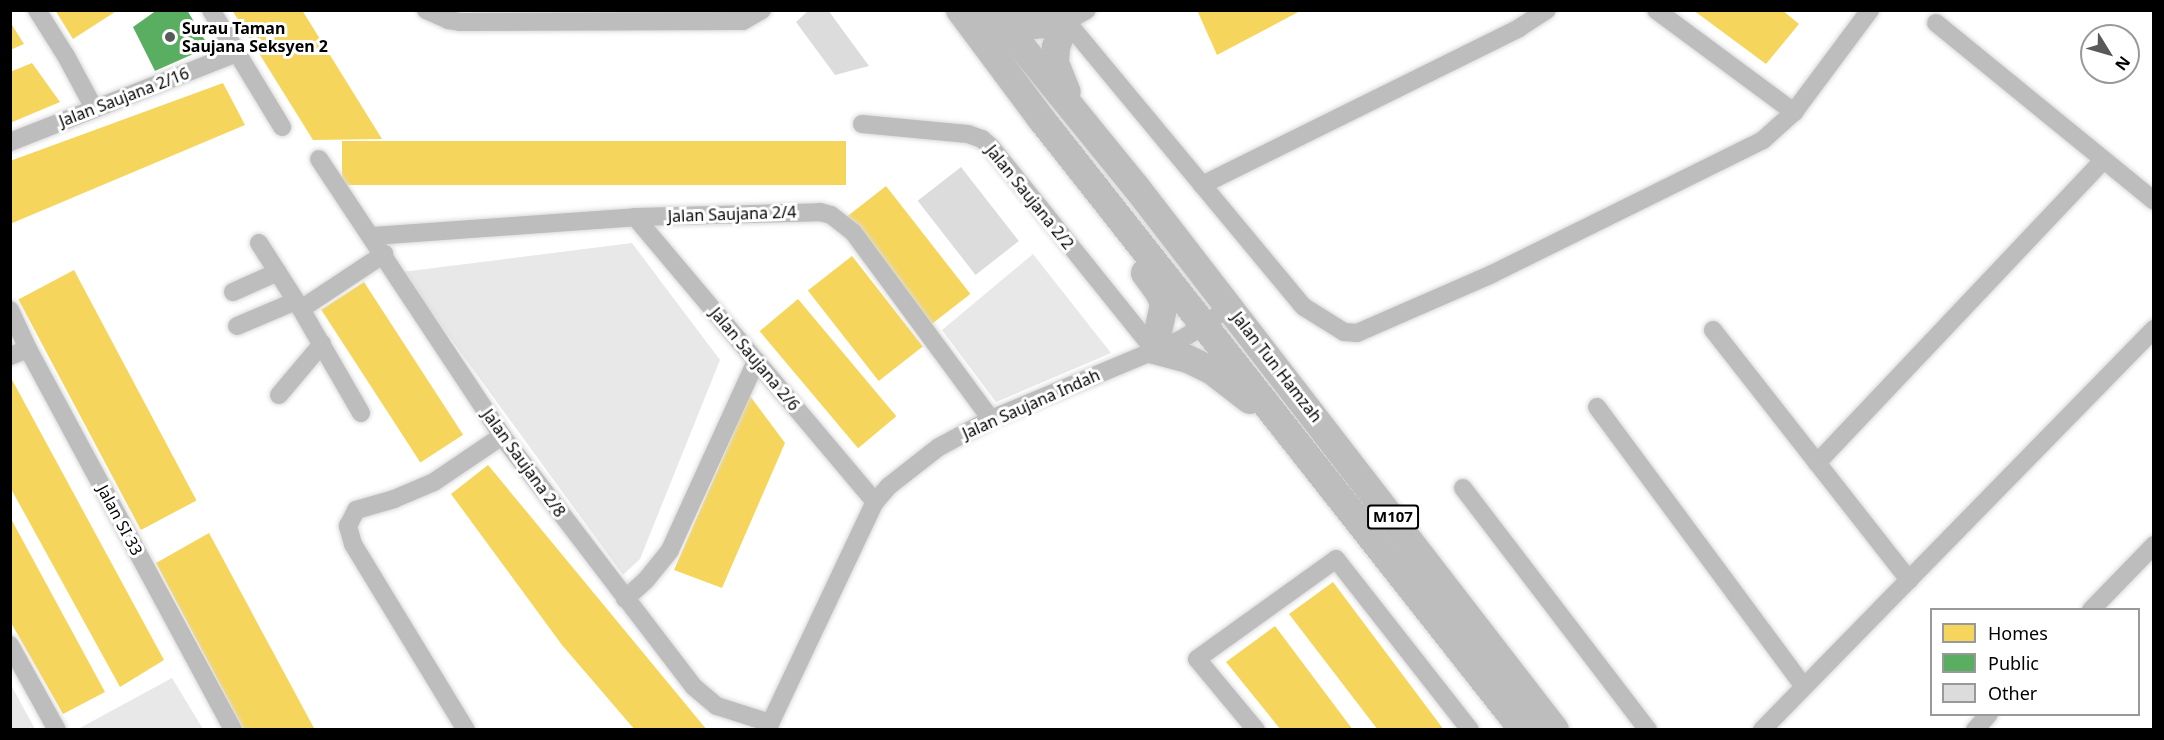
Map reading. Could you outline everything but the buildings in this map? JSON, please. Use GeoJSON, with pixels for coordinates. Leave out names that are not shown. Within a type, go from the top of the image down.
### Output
{"type":"FeatureCollection","features":[{"type":"Feature","properties":{"kind":"main road","name":"Jalan Tun Hamzah"},"geometry":{"type":"LineString","coordinates":[[960,10],[1062,146],[1523,729]]}},
{"type":"Feature","properties":{"kind":"main road","name":"Jalan Tun Hamzah"},"geometry":{"type":"LineString","coordinates":[[992,10],[1136,187],[1555,729]]}},
{"type":"Feature","properties":{"kind":"main road"},"geometry":{"type":"LineString","coordinates":[[1005,10],[1018,23],[1033,25],[1070,14]]}},
{"type":"Feature","properties":{"kind":"main road"},"geometry":{"type":"LineString","coordinates":[[1070,14],[1056,47],[1055,63],[1066,91],[1136,187]]}},
{"type":"Feature","properties":{"kind":"main road"},"geometry":{"type":"LineString","coordinates":[[1062,146],[1159,292],[1164,304],[1154,350],[1188,359],[1211,370],[1235,387],[1343,502]]}},
{"type":"Feature","properties":{"kind":"main road"},"geometry":{"type":"LineString","coordinates":[[1486,683],[1516,729]]}},
{"type":"Feature","properties":{"kind":"street"},"geometry":{"type":"LineString","coordinates":[[36,10],[66,56],[94,108]]}},
{"type":"Feature","properties":{"kind":"street"},"geometry":{"type":"LineString","coordinates":[[211,10],[282,127]]}},
{"type":"Feature","properties":{"kind":"street"},"geometry":{"type":"LineString","coordinates":[[426,10],[448,20],[460,22],[660,16],[742,21],[762,10]]}},
{"type":"Feature","properties":{"kind":"street"},"geometry":{"type":"LineString","coordinates":[[1202,185],[1519,28],[1547,10]]}},
{"type":"Feature","properties":{"kind":"street"},"geometry":{"type":"LineString","coordinates":[[1656,10],[1794,112]]}},
{"type":"Feature","properties":{"kind":"street"},"geometry":{"type":"LineString","coordinates":[[1070,14],[1202,185],[1305,307],[1339,329],[1357,333],[1492,274],[1763,140],[1794,112],[1870,10]]}},
{"type":"Feature","properties":{"kind":"street"},"geometry":{"type":"LineString","coordinates":[[1936,23],[2154,201]]}},
{"type":"Feature","properties":{"kind":"street","name":"Jalan Saujana 2/16"},"geometry":{"type":"LineString","coordinates":[[10,142],[237,53]]}},
{"type":"Feature","properties":{"kind":"street","name":"Jalan Saujana 2/2"},"geometry":{"type":"LineString","coordinates":[[862,124],[968,134],[982,139],[991,147],[1154,350]]}},
{"type":"Feature","properties":{"kind":"street","name":"Jalan Saujana 2/8"},"geometry":{"type":"LineString","coordinates":[[319,159],[373,236],[502,436],[625,599],[704,698],[717,706],[769,726]]}},
{"type":"Feature","properties":{"kind":"street"},"geometry":{"type":"LineString","coordinates":[[1817,463],[2104,160]]}},
{"type":"Feature","properties":{"kind":"street","name":"Jalan Saujana 2/4"},"geometry":{"type":"LineString","coordinates":[[373,236],[636,217],[820,212],[831,215],[853,232],[991,419]]}},
{"type":"Feature","properties":{"kind":"street","name":"Jalan Saujana 2/6"},"geometry":{"type":"LineString","coordinates":[[636,217],[875,502]]}},
{"type":"Feature","properties":{"kind":"street"},"geometry":{"type":"LineString","coordinates":[[259,243],[299,305],[361,413]]}},
{"type":"Feature","properties":{"kind":"street"},"geometry":{"type":"LineString","coordinates":[[237,326],[299,305],[384,254]]}},
{"type":"Feature","properties":{"kind":"street"},"geometry":{"type":"LineString","coordinates":[[233,292],[278,272]]}},
{"type":"Feature","properties":{"kind":"street","name":"Jalan Saujana Indah"},"geometry":{"type":"LineString","coordinates":[[769,726],[875,502],[908,470],[939,447],[991,419],[1180,340],[1205,325],[1229,306]]}},
{"type":"Feature","properties":{"kind":"street","name":"Jalan SI 33"},"geometry":{"type":"LineString","coordinates":[[10,310],[28,349],[233,729]]}},
{"type":"Feature","properties":{"kind":"street"},"geometry":{"type":"LineString","coordinates":[[1762,729],[2154,329]]}},
{"type":"Feature","properties":{"kind":"street"},"geometry":{"type":"LineString","coordinates":[[1713,330],[1909,580]]}},
{"type":"Feature","properties":{"kind":"street"},"geometry":{"type":"LineString","coordinates":[[279,395],[322,345]]}},
{"type":"Feature","properties":{"kind":"street"},"geometry":{"type":"LineString","coordinates":[[10,356],[28,349]]}},
{"type":"Feature","properties":{"kind":"street"},"geometry":{"type":"LineString","coordinates":[[625,599],[660,565],[670,550],[756,361]]}},
{"type":"Feature","properties":{"kind":"street"},"geometry":{"type":"LineString","coordinates":[[1597,407],[1804,687]]}},
{"type":"Feature","properties":{"kind":"street"},"geometry":{"type":"LineString","coordinates":[[466,729],[353,544],[348,526],[356,510],[394,499],[434,482],[502,436]]}},
{"type":"Feature","properties":{"kind":"street"},"geometry":{"type":"LineString","coordinates":[[1463,488],[1648,729]]}},
{"type":"Feature","properties":{"kind":"street"},"geometry":{"type":"LineString","coordinates":[[2092,608],[2154,545]]}},
{"type":"Feature","properties":{"kind":"street"},"geometry":{"type":"LineString","coordinates":[[1256,729],[1197,659],[1336,559],[1470,729]]}},
{"type":"Feature","properties":{"kind":"street"},"geometry":{"type":"LineString","coordinates":[[10,645],[57,729]]}},
{"type":"Feature","properties":{"kind":"street"},"geometry":{"type":"LineString","coordinates":[[1975,729],[1987,716]]}},
{"type":"Feature","properties":{"kind":"shaded area"},"geometry":{"type":"Polygon","coordinates":[[[632,243],[720,360],[640,559],[623,575],[402,272],[632,243]]]}},
{"type":"Feature","properties":{"kind":"shaded area"},"geometry":{"type":"Polygon","coordinates":[[[1033,254],[1111,353],[996,402],[942,330],[1033,254]]]}},
{"type":"Feature","properties":{"kind":"shaded area"},"geometry":{"type":"Polygon","coordinates":[[[172,678],[203,729],[78,729],[172,678]]]}},
{"type":"Feature","properties":{"kind":"shaded area"},"geometry":{"type":"Polygon","coordinates":[[[11,685],[35,729],[11,729],[11,685]]]}},
{"type":"Feature","properties":{"kind":"place","name":"Surau Taman Saujana Seksyen 2"},"geometry":{"type":"Point","coordinates":[170,37]}}]}
